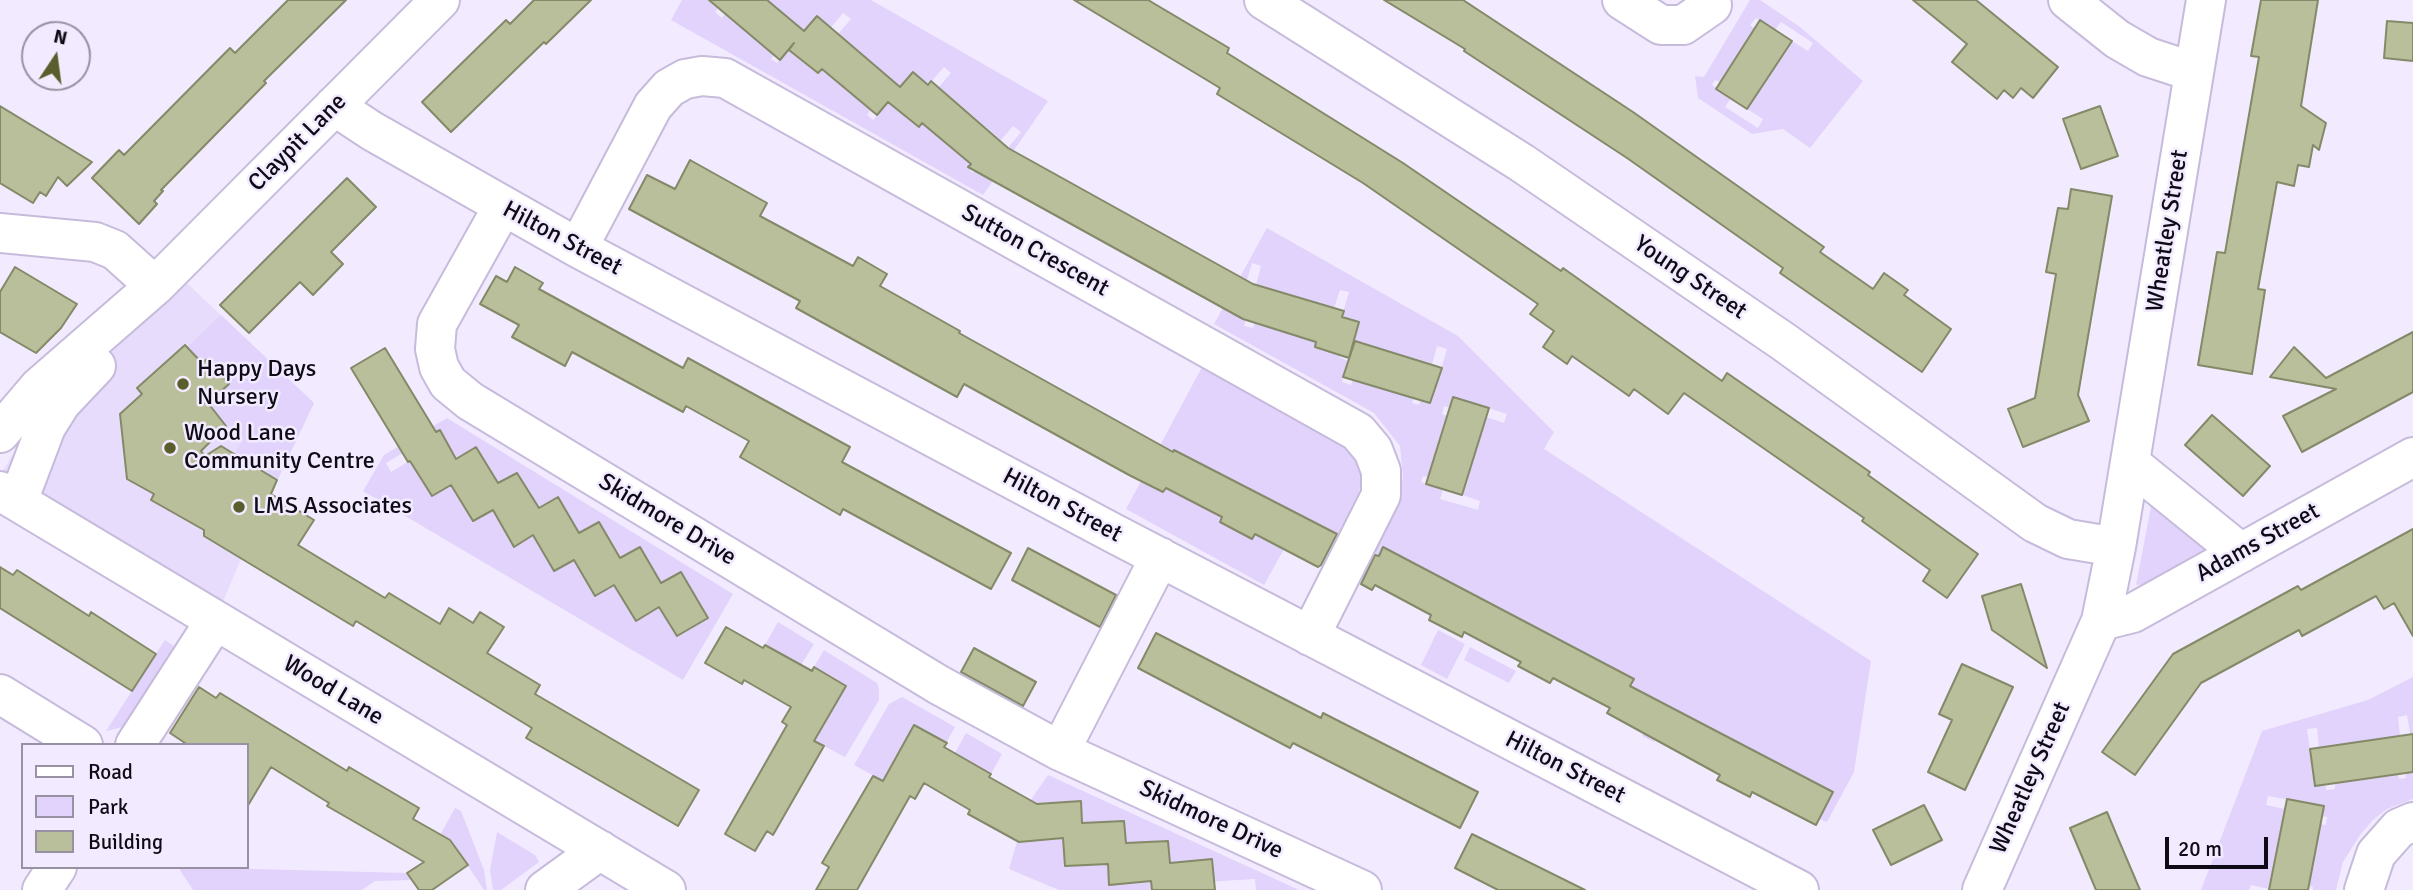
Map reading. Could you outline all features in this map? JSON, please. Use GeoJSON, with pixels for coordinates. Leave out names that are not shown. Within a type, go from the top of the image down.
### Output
{"type":"FeatureCollection","features":[{"type":"Feature","properties":{"kind":"street","name":"Claypit Lane"},"geometry":{"type":"LineString","coordinates":[[0,433],[39,387],[155,286],[440,0]]}},
{"type":"Feature","properties":{"kind":"street","name":"Young Street"},"geometry":{"type":"LineString","coordinates":[[1264,0],[1568,194],[1784,342],[2035,523],[2068,539],[2116,547]]}},
{"type":"Feature","properties":{"kind":"street"},"geometry":{"type":"LineString","coordinates":[[1622,0],[1661,24],[1683,26],[1712,5]]}},
{"type":"Feature","properties":{"kind":"street"},"geometry":{"type":"LineString","coordinates":[[2068,0],[2117,39],[2148,57],[2194,72]]}},
{"type":"Feature","properties":{"kind":"street","name":"Wheatley Street"},"geometry":{"type":"LineString","coordinates":[[1982,890],[2101,621],[2116,547],[2206,0]]}},
{"type":"Feature","properties":{"kind":"street","name":"Sutton Crescent"},"geometry":{"type":"LineString","coordinates":[[578,248],[653,106],[669,88],[685,79],[702,76],[725,78],[1358,432],[1373,450],[1381,471],[1381,495],[1310,636]]}},
{"type":"Feature","properties":{"kind":"street","name":"Hilton Street"},"geometry":{"type":"LineString","coordinates":[[334,106],[372,131],[578,248],[1160,558],[1799,890]]}},
{"type":"Feature","properties":{"kind":"street","name":"Skidmore Drive"},"geometry":{"type":"LineString","coordinates":[[503,206],[437,324],[435,348],[439,367],[448,383],[470,401],[939,685],[1060,751],[1362,890]]}},
{"type":"Feature","properties":{"kind":"street"},"geometry":{"type":"LineString","coordinates":[[0,233],[95,242],[114,250],[155,286]]}},
{"type":"Feature","properties":{"kind":"street","name":"Claypit Lane"},"geometry":{"type":"LineString","coordinates":[[9,496],[61,403],[112,349],[155,286]]}},
{"type":"Feature","properties":{"kind":"street","name":"Adams Street"},"geometry":{"type":"LineString","coordinates":[[2101,621],[2133,612],[2413,457]]}},
{"type":"Feature","properties":{"kind":"street"},"geometry":{"type":"LineString","coordinates":[[2130,463],[2241,553]]}},
{"type":"Feature","properties":{"kind":"street","name":"Wood Lane"},"geometry":{"type":"LineString","coordinates":[[9,496],[666,890]]}},
{"type":"Feature","properties":{"kind":"street"},"geometry":{"type":"LineString","coordinates":[[1060,751],[1160,558]]}},
{"type":"Feature","properties":{"kind":"street"},"geometry":{"type":"LineString","coordinates":[[136,743],[215,621]]}},
{"type":"Feature","properties":{"kind":"street"},"geometry":{"type":"LineString","coordinates":[[0,694],[80,743]]}},
{"type":"Feature","properties":{"kind":"street"},"geometry":{"type":"LineString","coordinates":[[2364,890],[2376,854],[2399,828],[2413,822]]}},
{"type":"Feature","properties":{"kind":"street"},"geometry":{"type":"LineString","coordinates":[[545,890],[600,850]]}},
{"type":"Feature","properties":{"kind":"street"},"geometry":{"type":"LineString","coordinates":[[42,890],[56,869]]}},
{"type":"Feature","properties":{"kind":"shaded area"},"geometry":{"type":"Polygon","coordinates":[[[173,270],[314,403],[243,554],[215,621],[0,475],[50,395],[173,270]]]}},
{"type":"Feature","properties":{"kind":"green space"},"geometry":{"type":"Polygon","coordinates":[[[682,0],[724,0],[715,12],[722,18],[725,14],[774,55],[771,59],[777,63],[791,46],[799,53],[825,23],[817,16],[804,31],[767,0],[871,0],[1048,101],[983,195],[671,20],[682,0]],[[843,13],[818,43],[825,50],[811,67],[818,73],[822,69],[871,110],[867,115],[873,120],[888,102],[896,108],[900,87],[838,34],[851,19],[843,13]],[[944,67],[918,97],[926,103],[911,121],[919,127],[922,123],[971,164],[968,168],[973,173],[988,155],[996,162],[1021,132],[1013,126],[1001,140],[939,87],[951,73],[944,67]]]}},
{"type":"Feature","properties":{"kind":"green space"},"geometry":{"type":"Polygon","coordinates":[[[1750,0],[1760,0],[1800,27],[1863,81],[1810,148],[1783,129],[1752,134],[1698,98],[1695,76],[1704,77],[1750,0]],[[1756,18],[1750,25],[1755,29],[1720,82],[1715,80],[1712,85],[1731,98],[1725,107],[1758,128],[1763,119],[1747,109],[1792,41],[1808,51],[1813,43],[1781,22],[1775,30],[1756,18]]]}},
{"type":"Feature","properties":{"kind":"green space"},"geometry":{"type":"Polygon","coordinates":[[[1267,228],[1458,336],[1554,432],[1544,449],[1871,661],[1854,772],[1827,822],[1819,819],[1833,792],[1761,755],[1726,778],[1743,745],[1672,708],[1654,742],[1642,736],[1650,722],[1619,706],[1633,679],[1562,641],[1544,674],[1544,632],[1473,594],[1383,548],[1366,581],[1360,578],[1393,512],[1403,478],[1400,446],[1374,413],[1214,324],[1267,228]],[[1252,263],[1241,300],[1251,304],[1244,326],[1253,328],[1255,323],[1316,342],[1315,347],[1321,349],[1338,329],[1349,292],[1340,290],[1334,308],[1256,285],[1261,266],[1252,263]],[[1350,320],[1339,357],[1348,361],[1342,382],[1351,385],[1353,379],[1414,398],[1412,403],[1419,405],[1426,383],[1436,386],[1447,349],[1437,346],[1432,365],[1354,341],[1359,323],[1350,320]],[[1469,402],[1466,412],[1444,406],[1442,414],[1447,416],[1428,477],[1423,476],[1421,482],[1443,489],[1440,499],[1478,510],[1480,501],[1462,495],[1486,417],[1504,423],[1507,414],[1469,402]]]}},
{"type":"Feature","properties":{"kind":"green space"},"geometry":{"type":"Polygon","coordinates":[[[221,315],[314,403],[277,480],[234,454],[243,440],[226,429],[224,424],[204,407],[223,389],[187,347],[221,315]]]}},
{"type":"Feature","properties":{"kind":"green space"},"geometry":{"type":"Polygon","coordinates":[[[1202,367],[1339,443],[1352,454],[1360,467],[1361,484],[1357,500],[1344,529],[1336,534],[1174,450],[1155,488],[1163,492],[1166,488],[1222,517],[1220,522],[1252,539],[1255,534],[1284,549],[1264,585],[1126,509],[1202,367]]]}},
{"type":"Feature","properties":{"kind":"green space"},"geometry":{"type":"Polygon","coordinates":[[[447,418],[733,594],[683,680],[363,491],[384,455],[447,418]],[[439,431],[386,463],[391,472],[414,458],[432,496],[455,483],[472,511],[468,513],[473,521],[496,508],[514,546],[537,533],[578,557],[595,596],[619,583],[636,621],[659,607],[677,636],[708,618],[681,572],[670,578],[674,587],[666,591],[640,548],[625,566],[599,522],[587,529],[591,537],[584,541],[558,497],[546,504],[550,512],[544,516],[518,473],[506,479],[503,491],[476,447],[464,454],[461,467],[439,431]]]}},
{"type":"Feature","properties":{"kind":"green space"},"geometry":{"type":"Polygon","coordinates":[[[2154,491],[2204,530],[2208,553],[2149,584],[2136,585],[2154,491]]]}},
{"type":"Feature","properties":{"kind":"green space"},"geometry":{"type":"Polygon","coordinates":[[[778,622],[814,644],[801,665],[765,645],[778,622]]]}},
{"type":"Feature","properties":{"kind":"green space"},"geometry":{"type":"Polygon","coordinates":[[[1438,630],[1465,644],[1447,679],[1421,665],[1438,630]]]}},
{"type":"Feature","properties":{"kind":"green space"},"geometry":{"type":"Polygon","coordinates":[[[165,640],[174,646],[127,726],[106,731],[165,640]]]}},
{"type":"Feature","properties":{"kind":"green space"},"geometry":{"type":"Polygon","coordinates":[[[1470,647],[1516,671],[1509,683],[1464,660],[1470,647]]]}},
{"type":"Feature","properties":{"kind":"green space"},"geometry":{"type":"Polygon","coordinates":[[[824,650],[877,683],[879,690],[879,700],[845,757],[814,741],[846,686],[814,667],[824,650]]]}},
{"type":"Feature","properties":{"kind":"green space"},"geometry":{"type":"Polygon","coordinates":[[[2413,677],[2413,751],[2407,715],[2398,717],[2400,736],[2319,747],[2317,728],[2307,729],[2313,769],[2323,767],[2326,790],[2335,789],[2335,783],[2398,774],[2399,779],[2406,778],[2403,756],[2413,754],[2413,799],[2387,809],[2360,835],[2343,862],[2336,890],[2313,890],[2313,887],[2308,886],[2320,824],[2326,825],[2327,817],[2305,813],[2306,803],[2268,796],[2266,805],[2285,809],[2269,889],[2251,885],[2249,890],[2201,890],[2262,731],[2368,700],[2413,677]]]}},
{"type":"Feature","properties":{"kind":"green space"},"geometry":{"type":"Polygon","coordinates":[[[902,697],[955,727],[946,743],[914,725],[883,781],[854,765],[889,704],[902,697]]]}},
{"type":"Feature","properties":{"kind":"green space"},"geometry":{"type":"Polygon","coordinates":[[[966,733],[1002,754],[991,774],[955,753],[966,733]]]}},
{"type":"Feature","properties":{"kind":"green space"},"geometry":{"type":"Polygon","coordinates":[[[1048,775],[1299,890],[1256,890],[1255,879],[1205,882],[1203,860],[1161,863],[1161,855],[1169,854],[1168,840],[1117,844],[1116,835],[1125,834],[1124,821],[1073,824],[1073,815],[1082,814],[1081,800],[1030,805],[1030,841],[1063,838],[1107,858],[1109,885],[1120,884],[1119,880],[1151,878],[1152,890],[1059,890],[1009,869],[1028,804],[1048,775]]]}},
{"type":"Feature","properties":{"kind":"green space"},"geometry":{"type":"Polygon","coordinates":[[[455,808],[461,811],[484,870],[487,890],[484,890],[452,842],[440,835],[455,808]]]}},
{"type":"Feature","properties":{"kind":"green space"},"geometry":{"type":"Polygon","coordinates":[[[497,832],[535,855],[539,862],[501,890],[493,890],[490,870],[497,832]]]}},
{"type":"Feature","properties":{"kind":"green space"},"geometry":{"type":"Polygon","coordinates":[[[179,869],[408,873],[412,880],[375,881],[362,890],[193,890],[179,869]]]}},
{"type":"Feature","properties":{"kind":"building"},"geometry":{"type":"Polygon","coordinates":[[[288,0],[346,0],[264,81],[266,83],[161,190],[163,191],[154,201],[157,204],[139,224],[92,178],[119,150],[124,155],[230,48],[235,53],[288,0]]]}},
{"type":"Feature","properties":{"kind":"building"},"geometry":{"type":"Polygon","coordinates":[[[534,0],[591,0],[451,132],[422,102],[506,20],[510,24],[534,0]]]}},
{"type":"Feature","properties":{"kind":"building"},"geometry":{"type":"Polygon","coordinates":[[[709,0],[767,0],[804,31],[817,16],[900,87],[913,72],[928,85],[931,81],[1008,148],[1253,284],[1344,311],[1342,317],[1359,322],[1349,358],[1315,347],[1316,342],[1243,319],[968,167],[971,164],[922,123],[919,127],[888,102],[877,115],[822,69],[818,73],[789,50],[794,43],[780,60],[709,0]]]}},
{"type":"Feature","properties":{"kind":"building"},"geometry":{"type":"Polygon","coordinates":[[[1074,0],[1148,0],[1229,48],[1227,53],[1403,163],[1561,271],[1563,268],[1722,381],[1727,373],[1870,472],[1868,475],[1978,554],[1947,598],[1923,581],[1930,570],[1862,521],[1864,518],[1684,393],[1668,414],[1634,389],[1629,396],[1572,356],[1567,364],[1543,347],[1554,331],[1530,314],[1538,304],[1363,183],[1217,94],[1220,88],[1074,0]]]}},
{"type":"Feature","properties":{"kind":"building"},"geometry":{"type":"Polygon","coordinates":[[[1384,0],[1463,0],[1633,112],[1824,247],[1820,252],[1873,289],[1884,273],[1908,290],[1904,295],[1951,329],[1922,372],[1780,273],[1783,268],[1627,158],[1464,51],[1465,49],[1384,0]]]}},
{"type":"Feature","properties":{"kind":"building"},"geometry":{"type":"Polygon","coordinates":[[[1913,0],[1976,0],[2058,67],[2033,98],[2021,88],[2013,98],[2004,90],[1997,99],[1952,62],[1967,44],[1913,0]]]}},
{"type":"Feature","properties":{"kind":"building"},"geometry":{"type":"Polygon","coordinates":[[[2261,0],[2318,0],[2301,106],[2326,123],[2319,150],[2313,145],[2309,167],[2298,165],[2294,186],[2277,182],[2258,289],[2265,290],[2252,374],[2198,365],[2217,252],[2225,253],[2259,57],[2251,56],[2261,0]]]}},
{"type":"Feature","properties":{"kind":"building"},"geometry":{"type":"Polygon","coordinates":[[[1760,20],[1792,41],[1747,109],[1716,89],[1760,20]]]}},
{"type":"Feature","properties":{"kind":"building"},"geometry":{"type":"Polygon","coordinates":[[[2387,21],[2413,23],[2413,61],[2384,58],[2387,21]]]}},
{"type":"Feature","properties":{"kind":"building"},"geometry":{"type":"Polygon","coordinates":[[[0,106],[92,162],[67,186],[58,177],[46,196],[40,192],[33,203],[0,183],[0,106]]]}},
{"type":"Feature","properties":{"kind":"building"},"geometry":{"type":"Polygon","coordinates":[[[2100,106],[2118,156],[2081,169],[2063,119],[2100,106]]]}},
{"type":"Feature","properties":{"kind":"building"},"geometry":{"type":"Polygon","coordinates":[[[690,160],[767,203],[760,216],[853,266],[858,257],[887,274],[880,286],[960,331],[959,333],[1173,452],[1174,450],[1337,534],[1321,565],[1318,567],[1255,534],[1252,539],[1220,522],[1222,517],[1166,488],[1163,492],[1129,475],[964,384],[957,397],[796,308],[800,301],[629,209],[647,175],[675,189],[690,160]]]}},
{"type":"Feature","properties":{"kind":"building"},"geometry":{"type":"Polygon","coordinates":[[[347,178],[376,207],[331,252],[343,264],[313,295],[300,282],[249,333],[220,305],[347,178]]]}},
{"type":"Feature","properties":{"kind":"building"},"geometry":{"type":"Polygon","coordinates":[[[2071,189],[2112,196],[2078,395],[2089,421],[2023,447],[2008,409],[2035,398],[2056,274],[2046,272],[2058,208],[2068,209],[2071,189]]]}},
{"type":"Feature","properties":{"kind":"building"},"geometry":{"type":"Polygon","coordinates":[[[15,267],[77,304],[61,328],[36,353],[0,332],[0,292],[15,267]]]}},
{"type":"Feature","properties":{"kind":"building"},"geometry":{"type":"Polygon","coordinates":[[[515,267],[543,283],[539,289],[683,368],[688,358],[850,447],[842,462],[1011,553],[991,589],[843,509],[840,515],[740,457],[749,441],[686,406],[683,412],[572,352],[565,366],[512,337],[519,325],[480,304],[496,276],[507,282],[515,267]]]}},
{"type":"Feature","properties":{"kind":"building"},"geometry":{"type":"Polygon","coordinates":[[[2413,332],[2413,392],[2302,452],[2283,416],[2336,389],[2270,377],[2294,347],[2326,378],[2413,332]]]}},
{"type":"Feature","properties":{"kind":"building"},"geometry":{"type":"Polygon","coordinates":[[[1355,341],[1442,368],[1430,403],[1343,377],[1355,341]]]}},
{"type":"Feature","properties":{"kind":"building"},"geometry":{"type":"Polygon","coordinates":[[[185,345],[202,363],[207,359],[229,384],[208,403],[226,426],[201,451],[205,456],[221,446],[277,480],[271,494],[314,520],[298,545],[385,598],[389,593],[440,624],[449,608],[473,623],[480,612],[504,627],[487,653],[540,685],[535,694],[699,790],[678,826],[526,738],[532,728],[356,621],[353,626],[204,536],[204,530],[151,500],[154,494],[127,479],[120,414],[142,394],[137,388],[185,345]]]}},
{"type":"Feature","properties":{"kind":"building"},"geometry":{"type":"Polygon","coordinates":[[[385,348],[436,432],[440,430],[456,459],[476,447],[498,483],[517,473],[539,508],[558,497],[579,533],[599,522],[620,558],[640,547],[661,583],[681,572],[708,618],[677,636],[659,607],[636,621],[614,585],[595,596],[574,560],[554,571],[533,535],[514,547],[493,510],[473,521],[451,485],[432,496],[351,368],[385,348]]]}},
{"type":"Feature","properties":{"kind":"building"},"geometry":{"type":"Polygon","coordinates":[[[1453,397],[1489,408],[1462,495],[1426,484],[1453,397]]]}},
{"type":"Feature","properties":{"kind":"building"},"geometry":{"type":"Polygon","coordinates":[[[2212,415],[2270,466],[2243,496],[2185,445],[2212,415]]]}},
{"type":"Feature","properties":{"kind":"building"},"geometry":{"type":"Polygon","coordinates":[[[2413,529],[2413,636],[2394,603],[2384,609],[2376,596],[2302,636],[2299,630],[2201,683],[2135,775],[2102,752],[2173,654],[2298,586],[2301,590],[2413,529]]]}},
{"type":"Feature","properties":{"kind":"building"},"geometry":{"type":"Polygon","coordinates":[[[1383,547],[1634,679],[1630,686],[1833,792],[1816,825],[1752,792],[1750,797],[1717,780],[1720,775],[1607,713],[1610,708],[1553,678],[1550,683],[1518,666],[1521,662],[1464,632],[1462,637],[1429,620],[1431,615],[1375,585],[1372,590],[1361,584],[1375,555],[1379,556],[1383,547]]]}},
{"type":"Feature","properties":{"kind":"building"},"geometry":{"type":"Polygon","coordinates":[[[1028,548],[1116,595],[1100,627],[1012,580],[1028,548]]]}},
{"type":"Feature","properties":{"kind":"building"},"geometry":{"type":"Polygon","coordinates":[[[0,567],[13,575],[17,570],[89,616],[91,612],[156,654],[132,691],[0,608],[0,567]]]}},
{"type":"Feature","properties":{"kind":"building"},"geometry":{"type":"Polygon","coordinates":[[[2021,584],[2047,668],[1992,630],[1982,596],[2021,584]]]}},
{"type":"Feature","properties":{"kind":"building"},"geometry":{"type":"Polygon","coordinates":[[[726,627],[812,671],[814,667],[846,686],[814,741],[824,746],[773,835],[767,831],[755,851],[725,834],[787,725],[782,722],[791,707],[744,680],[742,684],[705,663],[726,627]]]}},
{"type":"Feature","properties":{"kind":"building"},"geometry":{"type":"Polygon","coordinates":[[[1156,633],[1321,718],[1323,713],[1478,792],[1460,828],[1293,743],[1290,748],[1138,668],[1156,633]]]}},
{"type":"Feature","properties":{"kind":"building"},"geometry":{"type":"Polygon","coordinates":[[[974,648],[1036,682],[1023,706],[961,672],[974,648]]]}},
{"type":"Feature","properties":{"kind":"building"},"geometry":{"type":"Polygon","coordinates":[[[1962,664],[2013,687],[1965,790],[1928,772],[1952,720],[1939,714],[1962,664]]]}},
{"type":"Feature","properties":{"kind":"building"},"geometry":{"type":"Polygon","coordinates":[[[199,687],[216,698],[220,693],[347,771],[349,767],[419,808],[413,819],[450,840],[468,865],[432,890],[419,890],[407,873],[424,862],[327,806],[329,803],[271,767],[248,805],[248,743],[185,743],[170,733],[199,687]]]}},
{"type":"Feature","properties":{"kind":"building"},"geometry":{"type":"Polygon","coordinates":[[[914,725],[947,743],[944,747],[991,774],[989,777],[1037,804],[1081,801],[1082,823],[1124,821],[1126,843],[1168,841],[1170,863],[1212,859],[1215,890],[1152,890],[1151,881],[1109,885],[1108,864],[1065,866],[1063,838],[1019,842],[968,814],[970,810],[924,783],[915,799],[910,796],[857,890],[816,890],[829,867],[822,863],[873,776],[883,781],[914,725]]]}},
{"type":"Feature","properties":{"kind":"building"},"geometry":{"type":"Polygon","coordinates":[[[2413,734],[2413,772],[2315,786],[2310,749],[2413,734]]]}},
{"type":"Feature","properties":{"kind":"building"},"geometry":{"type":"Polygon","coordinates":[[[2287,799],[2324,806],[2308,890],[2269,890],[2287,799]]]}},
{"type":"Feature","properties":{"kind":"building"},"geometry":{"type":"Polygon","coordinates":[[[1924,805],[1942,840],[1891,865],[1873,830],[1924,805]]]}},
{"type":"Feature","properties":{"kind":"building"},"geometry":{"type":"Polygon","coordinates":[[[2107,812],[2140,890],[2096,890],[2070,828],[2107,812]]]}},
{"type":"Feature","properties":{"kind":"building"},"geometry":{"type":"Polygon","coordinates":[[[1472,834],[1585,890],[1498,890],[1455,868],[1472,834]]]}},
{"type":"Feature","properties":{"kind":"place","name":"Happy Days Nursery"},"geometry":{"type":"Point","coordinates":[183,384]}},
{"type":"Feature","properties":{"kind":"place","name":"Wood Lane Community Centre"},"geometry":{"type":"Point","coordinates":[170,448]}},
{"type":"Feature","properties":{"kind":"place","name":"LMS Associates"},"geometry":{"type":"Point","coordinates":[239,507]}}]}
